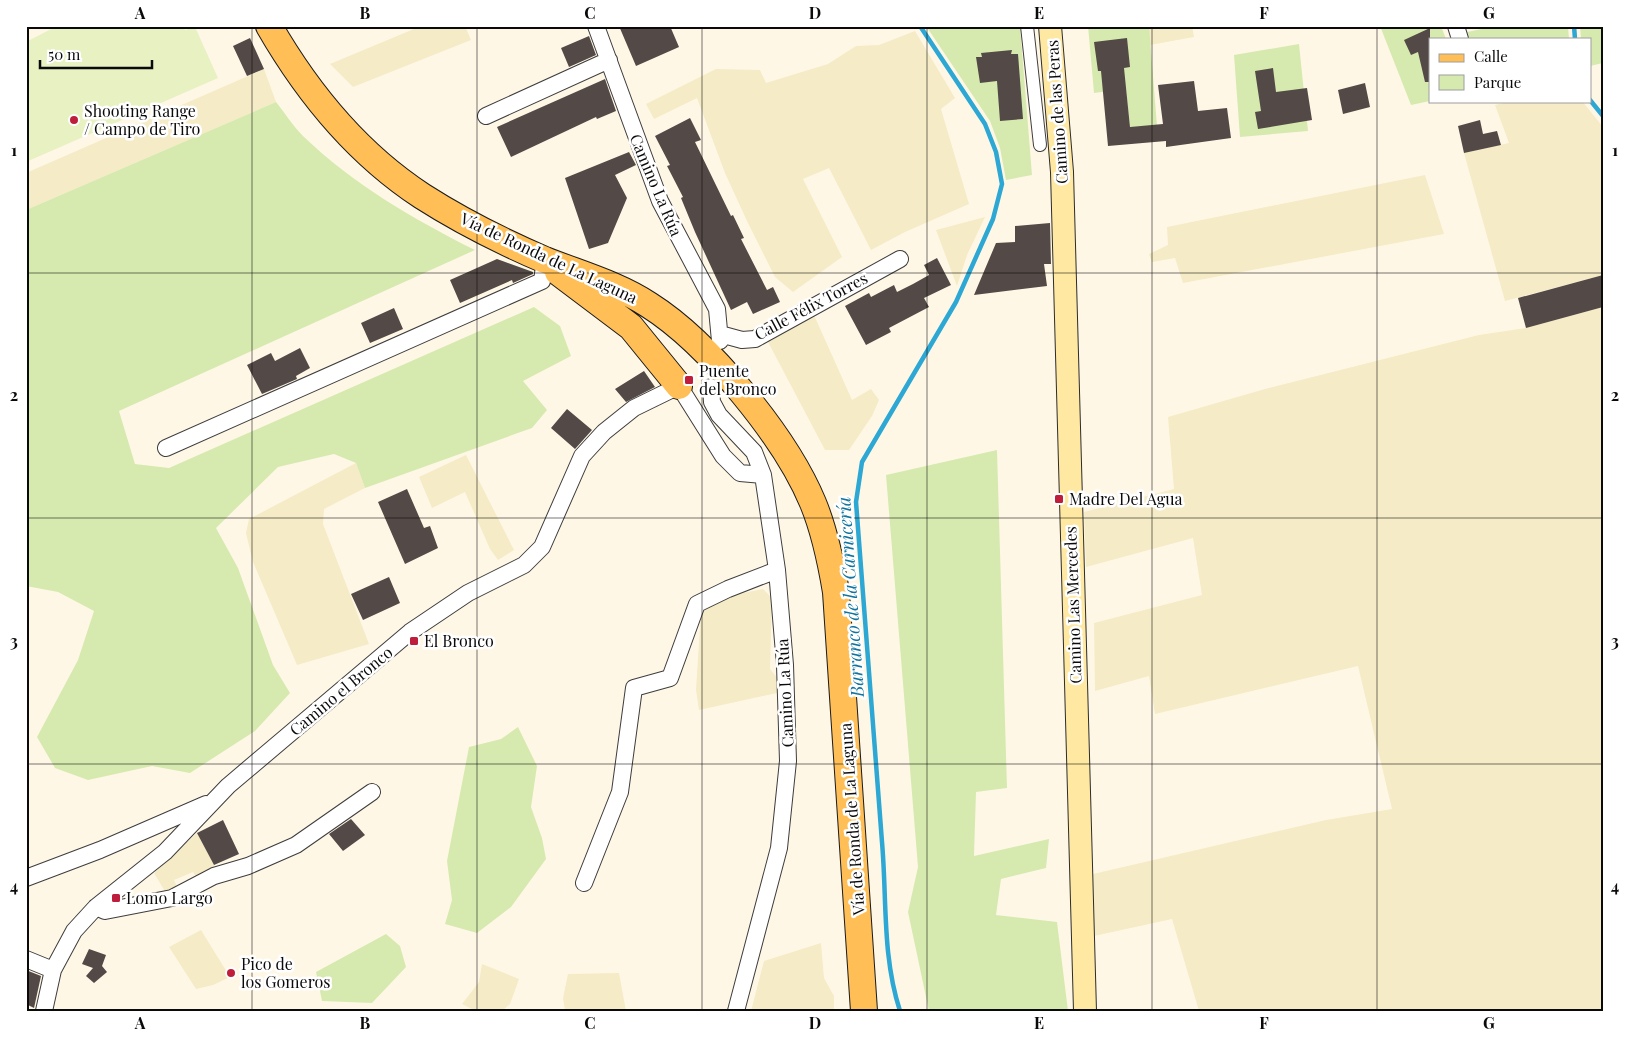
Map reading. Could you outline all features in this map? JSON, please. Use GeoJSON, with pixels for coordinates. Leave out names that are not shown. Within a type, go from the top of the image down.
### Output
{"type":"FeatureCollection","features":[{"type":"Feature","properties":{"kind":"main road","name":"Vía de Ronda de La Laguna"},"geometry":{"type":"LineString","coordinates":[[269,26],[286,56],[315,96],[349,134],[382,165],[421,195],[474,227],[545,259],[602,280],[649,304],[684,331],[719,365],[778,441],[813,503],[828,550],[836,592],[864,1011]]}},
{"type":"Feature","properties":{"kind":"main road","name":"Camino de las Peras"},"geometry":{"type":"LineString","coordinates":[[1050,26],[1063,199]]}},
{"type":"Feature","properties":{"kind":"main road","name":"Camino Las Mercedes"},"geometry":{"type":"LineString","coordinates":[[1063,199],[1085,1011]]}},
{"type":"Feature","properties":{"kind":"main road"},"geometry":{"type":"LineString","coordinates":[[545,259],[572,284],[631,327],[679,386]]}},
{"type":"Feature","properties":{"kind":"street","name":"Camino La Rúa"},"geometry":{"type":"LineString","coordinates":[[596,26],[660,201],[716,308],[720,338]]}},
{"type":"Feature","properties":{"kind":"street"},"geometry":{"type":"LineString","coordinates":[[1028,26],[1040,145]]}},
{"type":"Feature","properties":{"kind":"street"},"geometry":{"type":"LineString","coordinates":[[1456,26],[1460,38]]}},
{"type":"Feature","properties":{"kind":"street"},"geometry":{"type":"LineString","coordinates":[[486,116],[609,60]]}},
{"type":"Feature","properties":{"kind":"street"},"geometry":{"type":"LineString","coordinates":[[166,448],[542,280],[545,259]]}},
{"type":"Feature","properties":{"kind":"street","name":"Calle Félix Torres"},"geometry":{"type":"LineString","coordinates":[[720,338],[754,339],[900,259]]}},
{"type":"Feature","properties":{"kind":"street"},"geometry":{"type":"LineString","coordinates":[[679,386],[723,456],[740,473],[763,475]]}},
{"type":"Feature","properties":{"kind":"street","name":"Camino el Bronco"},"geometry":{"type":"LineString","coordinates":[[44,1011],[53,970],[74,931],[96,907],[165,852],[228,786],[410,632],[468,594],[524,565],[542,547],[582,456],[604,432],[634,408],[679,386]]}},
{"type":"Feature","properties":{"kind":"street","name":"Camino La Rúa"},"geometry":{"type":"LineString","coordinates":[[711,387],[712,402],[720,415],[754,452],[763,475],[777,570],[785,665],[788,761],[779,848],[736,1011]]}},
{"type":"Feature","properties":{"kind":"street"},"geometry":{"type":"LineString","coordinates":[[584,883],[620,792],[634,688],[670,678],[697,604],[728,589],[777,570]]}},
{"type":"Feature","properties":{"kind":"street"},"geometry":{"type":"LineString","coordinates":[[96,907],[105,911],[172,898],[214,876],[248,866],[296,845],[372,792]]}},
{"type":"Feature","properties":{"kind":"street"},"geometry":{"type":"LineString","coordinates":[[26,878],[100,850],[213,801]]}},
{"type":"Feature","properties":{"kind":"street"},"geometry":{"type":"LineString","coordinates":[[26,959],[53,970]]}},
{"type":"Feature","properties":{"kind":"shaded area"},"geometry":{"type":"Polygon","coordinates":[[[421,26],[465,26],[471,40],[353,87],[330,64],[421,26]]]}},
{"type":"Feature","properties":{"kind":"shaded area"},"geometry":{"type":"Polygon","coordinates":[[[1148,26],[1192,26],[1194,37],[1150,45],[1148,26]]]}},
{"type":"Feature","properties":{"kind":"shaded area"},"geometry":{"type":"Polygon","coordinates":[[[915,31],[955,98],[941,109],[969,204],[905,232],[871,250],[829,168],[803,179],[842,257],[793,292],[775,277],[747,221],[725,173],[697,98],[654,119],[646,104],[716,69],[760,70],[766,83],[828,64],[856,46],[879,45],[915,31]]]}},
{"type":"Feature","properties":{"kind":"shaded area"},"geometry":{"type":"Polygon","coordinates":[[[264,69],[276,102],[26,210],[26,173],[264,69]]]}},
{"type":"Feature","properties":{"kind":"shaded area"},"geometry":{"type":"Polygon","coordinates":[[[1507,102],[1583,102],[1603,127],[1603,275],[1505,301],[1464,153],[1509,143],[1495,105],[1507,102]]]}},
{"type":"Feature","properties":{"kind":"shaded area"},"geometry":{"type":"Polygon","coordinates":[[[1425,175],[1444,234],[1183,283],[1175,258],[1152,262],[1149,254],[1168,245],[1167,227],[1425,175]]]}},
{"type":"Feature","properties":{"kind":"shaded area"},"geometry":{"type":"Polygon","coordinates":[[[985,217],[967,255],[957,286],[936,230],[985,217]]]}},
{"type":"Feature","properties":{"kind":"shaded area"},"geometry":{"type":"Polygon","coordinates":[[[1603,307],[1603,1011],[1199,1011],[1172,919],[1094,936],[1093,874],[1326,820],[1392,809],[1358,666],[1155,714],[1149,676],[1095,691],[1094,623],[1202,595],[1193,538],[1086,567],[1084,512],[1174,489],[1168,417],[1265,389],[1479,335],[1526,328],[1603,307]]]}},
{"type":"Feature","properties":{"kind":"shaded area"},"geometry":{"type":"Polygon","coordinates":[[[814,315],[852,400],[871,389],[879,400],[872,416],[849,450],[825,450],[768,342],[814,315]]]}},
{"type":"Feature","properties":{"kind":"shaded area"},"geometry":{"type":"Polygon","coordinates":[[[466,455],[514,550],[498,560],[490,549],[465,492],[432,508],[419,477],[466,455]]]}},
{"type":"Feature","properties":{"kind":"shaded area"},"geometry":{"type":"Polygon","coordinates":[[[356,463],[365,488],[324,509],[323,524],[369,644],[297,665],[253,562],[246,533],[249,519],[356,463]]]}},
{"type":"Feature","properties":{"kind":"shaded area"},"geometry":{"type":"Polygon","coordinates":[[[763,589],[772,598],[770,669],[779,680],[777,693],[699,710],[696,690],[701,611],[733,595],[763,589]]]}},
{"type":"Feature","properties":{"kind":"shaded area"},"geometry":{"type":"Polygon","coordinates":[[[197,833],[216,869],[198,881],[193,872],[174,880],[178,889],[166,893],[154,873],[197,833]]]}},
{"type":"Feature","properties":{"kind":"shaded area"},"geometry":{"type":"Polygon","coordinates":[[[201,930],[230,977],[213,985],[196,989],[169,947],[201,930]]]}},
{"type":"Feature","properties":{"kind":"shaded area"},"geometry":{"type":"Polygon","coordinates":[[[821,943],[824,978],[834,996],[834,1011],[751,1011],[764,961],[821,943]]]}},
{"type":"Feature","properties":{"kind":"shaded area"},"geometry":{"type":"Polygon","coordinates":[[[482,964],[519,979],[510,1004],[502,1011],[476,1011],[462,1004],[479,982],[482,964]]]}},
{"type":"Feature","properties":{"kind":"shaded area"},"geometry":{"type":"Polygon","coordinates":[[[619,973],[626,1011],[565,1011],[563,998],[568,974],[619,973]]]}},
{"type":"Feature","properties":{"kind":"green space","name":"Shooting Range / Campo de Tiro"},"geometry":{"type":"Polygon","coordinates":[[[57,26],[183,26],[185,30],[195,27],[218,78],[26,162],[26,42],[57,26]]]}},
{"type":"Feature","properties":{"kind":"green space"},"geometry":{"type":"Polygon","coordinates":[[[926,26],[1020,26],[1032,175],[1006,180],[1000,148],[990,121],[926,26]]]}},
{"type":"Feature","properties":{"kind":"green space"},"geometry":{"type":"Polygon","coordinates":[[[1088,26],[1149,26],[1157,126],[1130,127],[1126,89],[1094,93],[1088,26]]]}},
{"type":"Feature","properties":{"kind":"green space"},"geometry":{"type":"Polygon","coordinates":[[[1380,26],[1441,26],[1446,38],[1429,38],[1429,101],[1411,105],[1380,26]]]}},
{"type":"Feature","properties":{"kind":"green space"},"geometry":{"type":"Polygon","coordinates":[[[1496,26],[1568,26],[1569,38],[1470,38],[1467,32],[1496,26]]]}},
{"type":"Feature","properties":{"kind":"green space"},"geometry":{"type":"Polygon","coordinates":[[[1580,26],[1603,26],[1603,63],[1592,66],[1592,38],[1581,38],[1580,26]]]}},
{"type":"Feature","properties":{"kind":"green space"},"geometry":{"type":"Polygon","coordinates":[[[1299,44],[1308,131],[1240,137],[1234,55],[1299,44]]]}},
{"type":"Feature","properties":{"kind":"green space"},"geometry":{"type":"Polygon","coordinates":[[[276,102],[303,136],[342,170],[407,213],[475,250],[119,411],[135,464],[169,468],[534,307],[560,326],[571,356],[523,381],[547,410],[532,428],[365,488],[356,463],[334,454],[278,467],[216,528],[238,568],[273,665],[290,693],[255,731],[190,773],[152,766],[88,780],[55,768],[37,737],[78,660],[94,611],[58,592],[26,586],[26,210],[276,102]]]}},
{"type":"Feature","properties":{"kind":"green space"},"geometry":{"type":"Polygon","coordinates":[[[997,450],[1007,788],[976,792],[974,856],[1049,839],[1046,868],[1001,879],[996,915],[1057,922],[1068,1011],[929,1011],[908,912],[918,867],[886,475],[997,450]]]}},
{"type":"Feature","properties":{"kind":"green space"},"geometry":{"type":"Polygon","coordinates":[[[518,727],[537,766],[531,807],[542,838],[546,859],[511,907],[477,933],[445,924],[452,900],[447,861],[469,747],[501,739],[518,727]]]}},
{"type":"Feature","properties":{"kind":"green space"},"geometry":{"type":"Polygon","coordinates":[[[386,934],[400,946],[406,967],[372,1003],[322,1001],[316,972],[386,934]]]}},
{"type":"Feature","properties":{"kind":"building"},"geometry":{"type":"Polygon","coordinates":[[[619,26],[670,26],[679,47],[636,66],[619,26]]]}},
{"type":"Feature","properties":{"kind":"building"},"geometry":{"type":"Polygon","coordinates":[[[1430,28],[1429,82],[1425,82],[1418,52],[1411,55],[1404,40],[1430,28]]]}},
{"type":"Feature","properties":{"kind":"building"},"geometry":{"type":"Polygon","coordinates":[[[589,36],[596,55],[569,67],[561,48],[589,36]]]}},
{"type":"Feature","properties":{"kind":"building"},"geometry":{"type":"Polygon","coordinates":[[[250,38],[264,69],[247,76],[233,46],[250,38]]]}},
{"type":"Feature","properties":{"kind":"building"},"geometry":{"type":"Polygon","coordinates":[[[1127,38],[1130,67],[1124,68],[1130,127],[1163,124],[1158,85],[1194,81],[1198,111],[1227,108],[1231,138],[1166,147],[1166,141],[1108,146],[1101,71],[1098,71],[1094,42],[1127,38]]]}},
{"type":"Feature","properties":{"kind":"building"},"geometry":{"type":"Polygon","coordinates":[[[1012,50],[1011,54],[1018,54],[1023,119],[1000,121],[997,81],[980,83],[976,57],[982,57],[981,53],[1012,50]]]}},
{"type":"Feature","properties":{"kind":"building"},"geometry":{"type":"Polygon","coordinates":[[[1273,68],[1276,92],[1307,88],[1312,120],[1258,129],[1255,112],[1261,111],[1255,71],[1273,68]]]}},
{"type":"Feature","properties":{"kind":"building"},"geometry":{"type":"Polygon","coordinates":[[[605,79],[616,111],[597,119],[596,117],[511,157],[497,127],[605,79]]]}},
{"type":"Feature","properties":{"kind":"building"},"geometry":{"type":"Polygon","coordinates":[[[1365,83],[1370,107],[1343,114],[1338,90],[1365,83]]]}},
{"type":"Feature","properties":{"kind":"building"},"geometry":{"type":"Polygon","coordinates":[[[690,118],[701,140],[695,142],[731,216],[733,215],[744,238],[741,239],[767,290],[773,287],[780,302],[753,314],[747,302],[731,310],[695,232],[681,198],[683,197],[667,166],[670,165],[655,136],[690,118]]]}},
{"type":"Feature","properties":{"kind":"building"},"geometry":{"type":"Polygon","coordinates":[[[1480,120],[1483,134],[1497,131],[1501,145],[1464,153],[1458,126],[1480,120]]]}},
{"type":"Feature","properties":{"kind":"building"},"geometry":{"type":"Polygon","coordinates":[[[629,152],[636,165],[615,175],[627,198],[608,243],[589,249],[565,178],[629,152]]]}},
{"type":"Feature","properties":{"kind":"building"},"geometry":{"type":"Polygon","coordinates":[[[1050,223],[1051,264],[1044,264],[1047,286],[974,295],[996,243],[1015,242],[1015,226],[1050,223]]]}},
{"type":"Feature","properties":{"kind":"building"},"geometry":{"type":"Polygon","coordinates":[[[937,258],[951,285],[924,298],[929,307],[889,328],[891,332],[866,345],[845,306],[869,293],[871,297],[894,285],[897,292],[913,284],[929,275],[924,265],[937,258]]]}},
{"type":"Feature","properties":{"kind":"building"},"geometry":{"type":"Polygon","coordinates":[[[497,259],[533,272],[533,274],[513,283],[512,280],[460,303],[450,280],[497,259]]]}},
{"type":"Feature","properties":{"kind":"building"},"geometry":{"type":"Polygon","coordinates":[[[1603,275],[1603,307],[1526,328],[1518,298],[1603,275]]]}},
{"type":"Feature","properties":{"kind":"building"},"geometry":{"type":"Polygon","coordinates":[[[394,308],[403,329],[370,343],[361,323],[394,308]]]}},
{"type":"Feature","properties":{"kind":"building"},"geometry":{"type":"Polygon","coordinates":[[[300,348],[310,368],[296,376],[297,379],[262,394],[247,365],[271,353],[275,361],[300,348]]]}},
{"type":"Feature","properties":{"kind":"building"},"geometry":{"type":"Polygon","coordinates":[[[644,371],[655,387],[626,402],[615,389],[644,371]]]}},
{"type":"Feature","properties":{"kind":"building"},"geometry":{"type":"Polygon","coordinates":[[[567,409],[592,430],[575,449],[551,428],[567,409]]]}},
{"type":"Feature","properties":{"kind":"building"},"geometry":{"type":"Polygon","coordinates":[[[407,489],[424,528],[430,526],[438,548],[405,564],[378,502],[407,489]]]}},
{"type":"Feature","properties":{"kind":"building"},"geometry":{"type":"Polygon","coordinates":[[[389,577],[400,603],[363,620],[351,594],[389,577]]]}},
{"type":"Feature","properties":{"kind":"building"},"geometry":{"type":"Polygon","coordinates":[[[351,819],[365,835],[343,851],[329,834],[351,819]]]}},
{"type":"Feature","properties":{"kind":"building"},"geometry":{"type":"Polygon","coordinates":[[[223,820],[239,854],[214,865],[197,833],[223,820]]]}},
{"type":"Feature","properties":{"kind":"building"},"geometry":{"type":"Polygon","coordinates":[[[89,949],[106,955],[102,966],[107,972],[94,983],[86,976],[93,968],[82,964],[89,949]]]}},
{"type":"Feature","properties":{"kind":"building"},"geometry":{"type":"Polygon","coordinates":[[[26,970],[41,976],[34,1008],[26,1004],[26,970]]]}},
{"type":"Feature","properties":{"kind":"waterway","name":"Barranco de la Carnicería"},"geometry":{"type":"LineString","coordinates":[[900,1011],[890,969],[886,927],[882,842],[856,502],[862,462],[956,302],[993,219],[1002,184],[996,152],[985,124],[920,26]]}},
{"type":"Feature","properties":{"kind":"waterway"},"geometry":{"type":"LineString","coordinates":[[1574,26],[1575,38]]}},
{"type":"Feature","properties":{"kind":"waterway"},"geometry":{"type":"LineString","coordinates":[[1592,102],[1603,116]]}},
{"type":"Feature","properties":{"kind":"place","name":"Shooting Range / Campo de Tiro"},"geometry":{"type":"Point","coordinates":[74,120]}},
{"type":"Feature","properties":{"kind":"place","name":"Puente del Bronco"},"geometry":{"type":"Point","coordinates":[689,380]}},
{"type":"Feature","properties":{"kind":"place","name":"Madre Del Agua"},"geometry":{"type":"Point","coordinates":[1059,499]}},
{"type":"Feature","properties":{"kind":"place","name":"El Bronco"},"geometry":{"type":"Point","coordinates":[414,641]}},
{"type":"Feature","properties":{"kind":"place","name":"Lomo Largo"},"geometry":{"type":"Point","coordinates":[116,898]}},
{"type":"Feature","properties":{"kind":"place","name":"Pico de los Gomeros"},"geometry":{"type":"Point","coordinates":[231,973]}}]}
